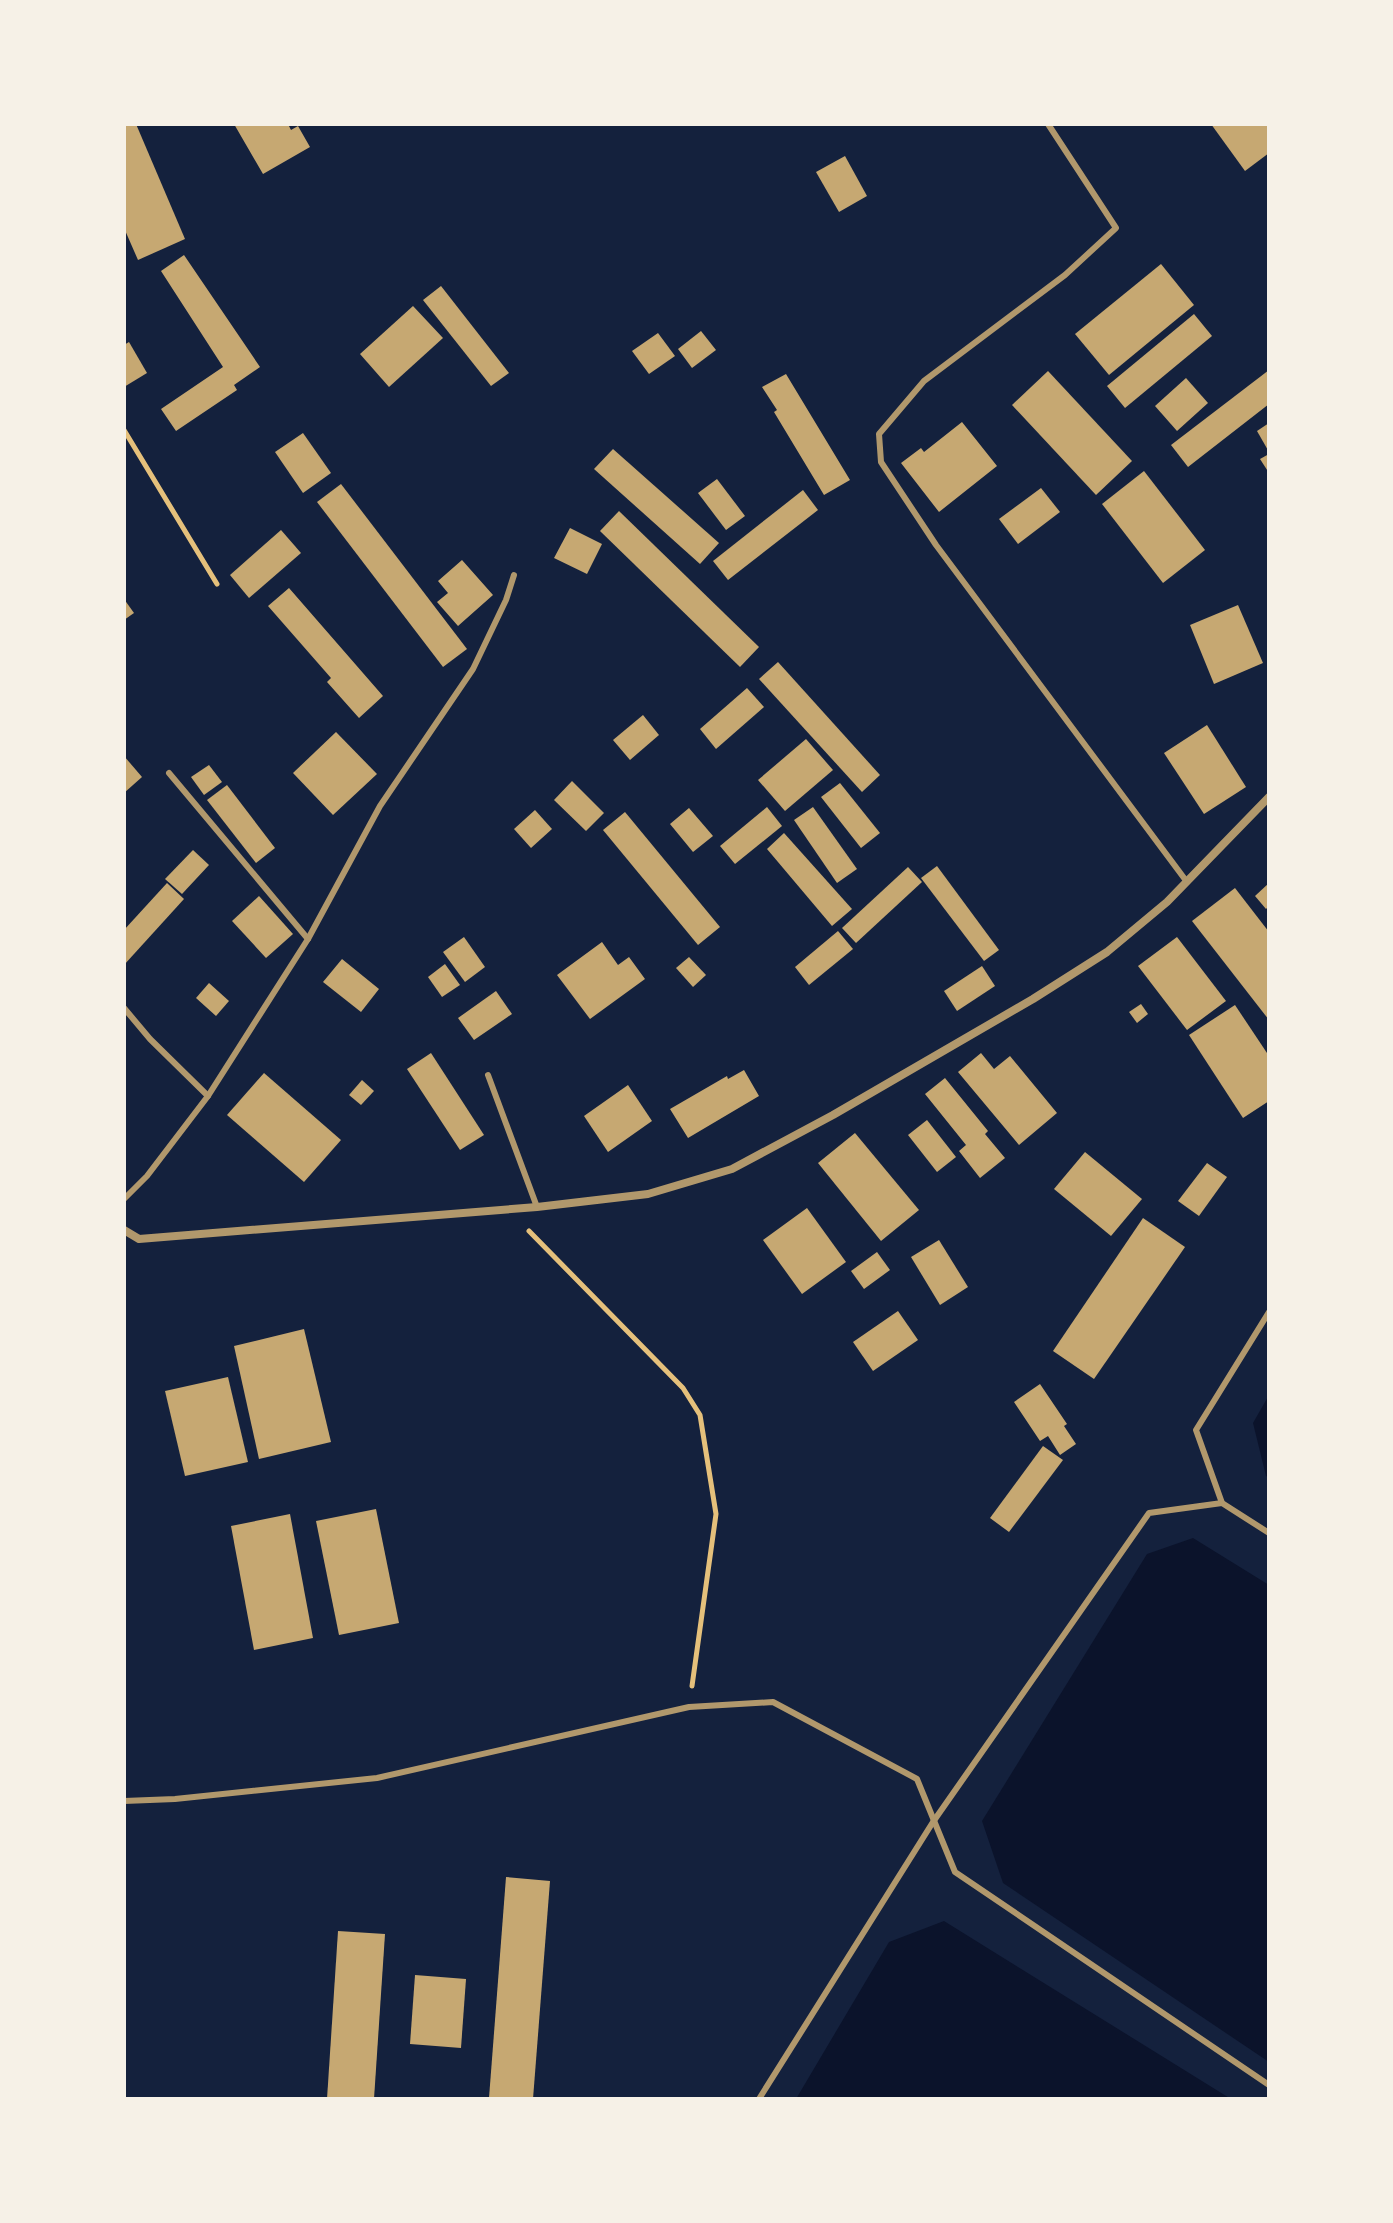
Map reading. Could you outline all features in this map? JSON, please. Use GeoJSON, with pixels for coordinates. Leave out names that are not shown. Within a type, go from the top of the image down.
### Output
{"type":"FeatureCollection","features":[{"type":"Feature","properties":{"kind":"street"},"geometry":{"type":"LineString","coordinates":[[124,1230],[139,1239],[537,1207],[648,1194],[732,1169],[833,1115],[1033,999],[1107,952],[1167,902],[1269,797]]}},
{"type":"Feature","properties":{"kind":"lane"},"geometry":{"type":"LineString","coordinates":[[1048,124],[1116,228],[1065,275],[924,381],[879,434],[881,462],[936,545],[1187,882]]}},
{"type":"Feature","properties":{"kind":"lane"},"geometry":{"type":"LineString","coordinates":[[124,1199],[147,1176],[208,1096],[308,939],[380,806],[473,669],[506,600],[514,575]]}},
{"type":"Feature","properties":{"kind":"lane"},"geometry":{"type":"LineString","coordinates":[[169,773],[308,939]]}},
{"type":"Feature","properties":{"kind":"lane"},"geometry":{"type":"LineString","coordinates":[[124,1008],[150,1039],[208,1096]]}},
{"type":"Feature","properties":{"kind":"lane"},"geometry":{"type":"LineString","coordinates":[[488,1075],[537,1207]]}},
{"type":"Feature","properties":{"kind":"lane"},"geometry":{"type":"LineString","coordinates":[[1269,1312],[1196,1430],[1222,1503],[1269,1533]]}},
{"type":"Feature","properties":{"kind":"lane"},"geometry":{"type":"LineString","coordinates":[[759,2099],[933,1822],[1149,1513],[1222,1503]]}},
{"type":"Feature","properties":{"kind":"lane"},"geometry":{"type":"LineString","coordinates":[[124,1801],[175,1799],[377,1778],[689,1707],[773,1702],[917,1779],[955,1872],[1269,2085]]}},
{"type":"Feature","properties":{"kind":"path"},"geometry":{"type":"LineString","coordinates":[[124,430],[217,584]]}},
{"type":"Feature","properties":{"kind":"path"},"geometry":{"type":"LineString","coordinates":[[507,1208],[683,1388],[700,1415],[716,1514],[689,1707]]}},
{"type":"Feature","properties":{"kind":"water"},"geometry":{"type":"Polygon","coordinates":[[[1269,1395],[1269,1478],[1253,1423],[1269,1395]]]}},
{"type":"Feature","properties":{"kind":"water"},"geometry":{"type":"Polygon","coordinates":[[[1193,1538],[1269,1585],[1269,2062],[1003,1883],[982,1821],[1147,1554],[1193,1538]]]}},
{"type":"Feature","properties":{"kind":"water"},"geometry":{"type":"Polygon","coordinates":[[[944,1921],[1231,2099],[796,2099],[889,1942],[944,1921]]]}},
{"type":"Feature","properties":{"kind":"building"},"geometry":{"type":"Polygon","coordinates":[[[124,124],[136,124],[185,239],[138,260],[124,228],[124,124]]]}},
{"type":"Feature","properties":{"kind":"building"},"geometry":{"type":"Polygon","coordinates":[[[234,124],[288,124],[291,130],[298,126],[310,147],[263,174],[234,124]]]}},
{"type":"Feature","properties":{"kind":"building"},"geometry":{"type":"Polygon","coordinates":[[[1211,124],[1269,124],[1269,153],[1245,171],[1211,124]]]}},
{"type":"Feature","properties":{"kind":"building"},"geometry":{"type":"Polygon","coordinates":[[[845,156],[867,196],[839,212],[816,172],[845,156]]]}},
{"type":"Feature","properties":{"kind":"building"},"geometry":{"type":"Polygon","coordinates":[[[184,255],[260,367],[234,385],[237,390],[176,431],[161,409],[223,367],[161,271],[184,255]]]}},
{"type":"Feature","properties":{"kind":"building"},"geometry":{"type":"Polygon","coordinates":[[[1161,264],[1194,305],[1109,375],[1075,334],[1161,264]]]}},
{"type":"Feature","properties":{"kind":"building"},"geometry":{"type":"Polygon","coordinates":[[[441,286],[509,373],[491,386],[423,300],[441,286]]]}},
{"type":"Feature","properties":{"kind":"building"},"geometry":{"type":"Polygon","coordinates":[[[413,306],[443,338],[389,387],[360,354],[413,306]]]}},
{"type":"Feature","properties":{"kind":"building"},"geometry":{"type":"Polygon","coordinates":[[[1194,314],[1212,336],[1125,408],[1107,386],[1194,314]]]}},
{"type":"Feature","properties":{"kind":"building"},"geometry":{"type":"Polygon","coordinates":[[[701,331],[716,350],[692,368],[678,349],[701,331]]]}},
{"type":"Feature","properties":{"kind":"building"},"geometry":{"type":"Polygon","coordinates":[[[658,333],[675,356],[649,374],[632,351],[658,333]]]}},
{"type":"Feature","properties":{"kind":"building"},"geometry":{"type":"Polygon","coordinates":[[[129,342],[147,373],[124,387],[124,345],[129,342]]]}},
{"type":"Feature","properties":{"kind":"building"},"geometry":{"type":"Polygon","coordinates":[[[1269,370],[1269,404],[1188,467],[1171,445],[1269,370]]]}},
{"type":"Feature","properties":{"kind":"building"},"geometry":{"type":"Polygon","coordinates":[[[1048,371],[1132,461],[1096,495],[1012,405],[1048,371]]]}},
{"type":"Feature","properties":{"kind":"building"},"geometry":{"type":"Polygon","coordinates":[[[786,374],[850,480],[824,495],[762,387],[786,374]]]}},
{"type":"Feature","properties":{"kind":"building"},"geometry":{"type":"Polygon","coordinates":[[[1186,378],[1208,403],[1177,431],[1155,406],[1186,378]]]}},
{"type":"Feature","properties":{"kind":"building"},"geometry":{"type":"Polygon","coordinates":[[[962,422],[997,466],[939,512],[901,463],[921,448],[924,452],[962,422]]]}},
{"type":"Feature","properties":{"kind":"building"},"geometry":{"type":"Polygon","coordinates":[[[1269,423],[1269,452],[1257,431],[1269,423]]]}},
{"type":"Feature","properties":{"kind":"building"},"geometry":{"type":"Polygon","coordinates":[[[303,433],[331,473],[303,493],[275,452],[303,433]]]}},
{"type":"Feature","properties":{"kind":"building"},"geometry":{"type":"Polygon","coordinates":[[[613,449],[719,543],[700,564],[594,469],[613,449]]]}},
{"type":"Feature","properties":{"kind":"building"},"geometry":{"type":"Polygon","coordinates":[[[1269,454],[1269,473],[1260,459],[1269,454]]]}},
{"type":"Feature","properties":{"kind":"building"},"geometry":{"type":"Polygon","coordinates":[[[1144,471],[1205,550],[1163,583],[1102,504],[1144,471]]]}},
{"type":"Feature","properties":{"kind":"building"},"geometry":{"type":"Polygon","coordinates":[[[717,479],[745,516],[726,530],[698,493],[717,479]]]}},
{"type":"Feature","properties":{"kind":"building"},"geometry":{"type":"Polygon","coordinates":[[[341,484],[467,649],[443,667],[317,502],[341,484]]]}},
{"type":"Feature","properties":{"kind":"building"},"geometry":{"type":"Polygon","coordinates":[[[1041,488],[1060,512],[1018,544],[999,519],[1041,488]]]}},
{"type":"Feature","properties":{"kind":"building"},"geometry":{"type":"Polygon","coordinates":[[[803,490],[818,510],[728,580],[713,561],[803,490]]]}},
{"type":"Feature","properties":{"kind":"building"},"geometry":{"type":"Polygon","coordinates":[[[619,511],[759,647],[740,667],[600,531],[619,511]]]}},
{"type":"Feature","properties":{"kind":"building"},"geometry":{"type":"Polygon","coordinates":[[[570,528],[602,544],[587,574],[554,558],[570,528]]]}},
{"type":"Feature","properties":{"kind":"building"},"geometry":{"type":"Polygon","coordinates":[[[281,530],[301,553],[249,598],[230,575],[281,530]]]}},
{"type":"Feature","properties":{"kind":"building"},"geometry":{"type":"Polygon","coordinates":[[[462,560],[493,595],[458,626],[437,602],[448,593],[438,581],[462,560]]]}},
{"type":"Feature","properties":{"kind":"building"},"geometry":{"type":"Polygon","coordinates":[[[289,588],[383,696],[359,718],[327,682],[331,678],[268,606],[289,588]]]}},
{"type":"Feature","properties":{"kind":"building"},"geometry":{"type":"Polygon","coordinates":[[[124,599],[134,613],[124,620],[124,599]]]}},
{"type":"Feature","properties":{"kind":"building"},"geometry":{"type":"Polygon","coordinates":[[[1238,605],[1263,663],[1214,684],[1190,625],[1238,605]]]}},
{"type":"Feature","properties":{"kind":"building"},"geometry":{"type":"Polygon","coordinates":[[[778,662],[880,775],[862,792],[759,679],[778,662]]]}},
{"type":"Feature","properties":{"kind":"building"},"geometry":{"type":"Polygon","coordinates":[[[747,688],[764,707],[716,749],[700,729],[747,688]]]}},
{"type":"Feature","properties":{"kind":"building"},"geometry":{"type":"Polygon","coordinates":[[[643,715],[659,735],[630,760],[613,740],[643,715]]]}},
{"type":"Feature","properties":{"kind":"building"},"geometry":{"type":"Polygon","coordinates":[[[1207,725],[1246,787],[1204,814],[1164,753],[1207,725]]]}},
{"type":"Feature","properties":{"kind":"building"},"geometry":{"type":"Polygon","coordinates":[[[336,732],[377,774],[333,815],[293,773],[336,732]]]}},
{"type":"Feature","properties":{"kind":"building"},"geometry":{"type":"Polygon","coordinates":[[[806,739],[833,770],[785,811],[758,780],[806,739]]]}},
{"type":"Feature","properties":{"kind":"building"},"geometry":{"type":"Polygon","coordinates":[[[124,756],[142,777],[124,793],[124,756]]]}},
{"type":"Feature","properties":{"kind":"building"},"geometry":{"type":"Polygon","coordinates":[[[209,765],[222,782],[204,795],[191,777],[209,765]]]}},
{"type":"Feature","properties":{"kind":"building"},"geometry":{"type":"Polygon","coordinates":[[[572,781],[604,813],[586,831],[554,800],[572,781]]]}},
{"type":"Feature","properties":{"kind":"building"},"geometry":{"type":"Polygon","coordinates":[[[840,783],[880,833],[861,848],[821,797],[840,783]]]}},
{"type":"Feature","properties":{"kind":"building"},"geometry":{"type":"Polygon","coordinates":[[[227,785],[275,848],[256,863],[207,800],[227,785]]]}},
{"type":"Feature","properties":{"kind":"building"},"geometry":{"type":"Polygon","coordinates":[[[767,807],[782,826],[735,864],[720,846],[767,807]]]}},
{"type":"Feature","properties":{"kind":"building"},"geometry":{"type":"Polygon","coordinates":[[[813,807],[857,869],[837,883],[794,820],[813,807]]]}},
{"type":"Feature","properties":{"kind":"building"},"geometry":{"type":"Polygon","coordinates":[[[689,808],[713,836],[693,852],[670,824],[689,808]]]}},
{"type":"Feature","properties":{"kind":"building"},"geometry":{"type":"Polygon","coordinates":[[[535,810],[552,829],[531,848],[514,829],[535,810]]]}},
{"type":"Feature","properties":{"kind":"building"},"geometry":{"type":"Polygon","coordinates":[[[625,812],[720,927],[698,945],[603,830],[625,812]]]}},
{"type":"Feature","properties":{"kind":"building"},"geometry":{"type":"Polygon","coordinates":[[[784,833],[852,909],[832,926],[767,849],[784,833]]]}},
{"type":"Feature","properties":{"kind":"building"},"geometry":{"type":"Polygon","coordinates":[[[193,850],[209,865],[182,894],[165,879],[193,850]]]}},
{"type":"Feature","properties":{"kind":"building"},"geometry":{"type":"Polygon","coordinates":[[[937,866],[999,950],[984,961],[921,878],[937,866]]]}},
{"type":"Feature","properties":{"kind":"building"},"geometry":{"type":"Polygon","coordinates":[[[908,867],[922,882],[856,943],[842,928],[908,867]]]}},
{"type":"Feature","properties":{"kind":"building"},"geometry":{"type":"Polygon","coordinates":[[[167,883],[184,899],[124,965],[124,930],[167,883]]]}},
{"type":"Feature","properties":{"kind":"building"},"geometry":{"type":"Polygon","coordinates":[[[1269,883],[1269,906],[1266,909],[1255,896],[1269,883]]]}},
{"type":"Feature","properties":{"kind":"building"},"geometry":{"type":"Polygon","coordinates":[[[1235,888],[1269,932],[1269,1020],[1192,921],[1235,888]]]}},
{"type":"Feature","properties":{"kind":"building"},"geometry":{"type":"Polygon","coordinates":[[[259,896],[293,934],[266,958],[232,921],[259,896]]]}},
{"type":"Feature","properties":{"kind":"building"},"geometry":{"type":"Polygon","coordinates":[[[838,931],[853,949],[809,985],[795,967],[838,931]]]}},
{"type":"Feature","properties":{"kind":"building"},"geometry":{"type":"Polygon","coordinates":[[[464,937],[485,967],[465,982],[443,952],[464,937]]]}},
{"type":"Feature","properties":{"kind":"building"},"geometry":{"type":"Polygon","coordinates":[[[1177,937],[1226,1001],[1187,1030],[1138,966],[1177,937]]]}},
{"type":"Feature","properties":{"kind":"building"},"geometry":{"type":"Polygon","coordinates":[[[602,942],[618,965],[629,957],[645,979],[590,1019],[557,975],[602,942]]]}},
{"type":"Feature","properties":{"kind":"building"},"geometry":{"type":"Polygon","coordinates":[[[689,957],[706,975],[693,987],[676,968],[689,957]]]}},
{"type":"Feature","properties":{"kind":"building"},"geometry":{"type":"Polygon","coordinates":[[[342,959],[379,989],[361,1012],[323,982],[342,959]]]}},
{"type":"Feature","properties":{"kind":"building"},"geometry":{"type":"Polygon","coordinates":[[[445,964],[460,985],[442,997],[428,977],[445,964]]]}},
{"type":"Feature","properties":{"kind":"building"},"geometry":{"type":"Polygon","coordinates":[[[982,966],[995,986],[957,1011],[944,991],[982,966]]]}},
{"type":"Feature","properties":{"kind":"building"},"geometry":{"type":"Polygon","coordinates":[[[209,983],[229,1001],[216,1016],[196,998],[209,983]]]}},
{"type":"Feature","properties":{"kind":"building"},"geometry":{"type":"Polygon","coordinates":[[[496,991],[512,1014],[474,1040],[458,1018],[496,991]]]}},
{"type":"Feature","properties":{"kind":"building"},"geometry":{"type":"Polygon","coordinates":[[[1141,1004],[1148,1014],[1137,1023],[1129,1012],[1141,1004]]]}},
{"type":"Feature","properties":{"kind":"building"},"geometry":{"type":"Polygon","coordinates":[[[1235,1005],[1269,1056],[1269,1101],[1243,1118],[1189,1035],[1235,1005]]]}},
{"type":"Feature","properties":{"kind":"building"},"geometry":{"type":"Polygon","coordinates":[[[431,1053],[484,1135],[460,1150],[407,1069],[431,1053]]]}},
{"type":"Feature","properties":{"kind":"building"},"geometry":{"type":"Polygon","coordinates":[[[981,1053],[994,1069],[1010,1056],[1057,1113],[1019,1145],[958,1072],[981,1053]]]}},
{"type":"Feature","properties":{"kind":"building"},"geometry":{"type":"Polygon","coordinates":[[[744,1070],[759,1096],[688,1138],[670,1109],[727,1076],[728,1079],[744,1070]]]}},
{"type":"Feature","properties":{"kind":"building"},"geometry":{"type":"Polygon","coordinates":[[[264,1073],[341,1140],[304,1182],[227,1115],[264,1073]]]}},
{"type":"Feature","properties":{"kind":"building"},"geometry":{"type":"Polygon","coordinates":[[[945,1078],[988,1131],[985,1134],[1005,1158],[980,1178],[959,1151],[966,1145],[925,1094],[945,1078]]]}},
{"type":"Feature","properties":{"kind":"building"},"geometry":{"type":"Polygon","coordinates":[[[362,1080],[374,1091],[361,1105],[349,1095],[362,1080]]]}},
{"type":"Feature","properties":{"kind":"building"},"geometry":{"type":"Polygon","coordinates":[[[628,1085],[652,1121],[608,1152],[584,1116],[628,1085]]]}},
{"type":"Feature","properties":{"kind":"building"},"geometry":{"type":"Polygon","coordinates":[[[927,1120],[956,1157],[937,1172],[908,1135],[927,1120]]]}},
{"type":"Feature","properties":{"kind":"building"},"geometry":{"type":"Polygon","coordinates":[[[855,1133],[919,1210],[881,1241],[818,1163],[855,1133]]]}},
{"type":"Feature","properties":{"kind":"building"},"geometry":{"type":"Polygon","coordinates":[[[1085,1152],[1142,1199],[1111,1236],[1054,1189],[1085,1152]]]}},
{"type":"Feature","properties":{"kind":"building"},"geometry":{"type":"Polygon","coordinates":[[[1207,1163],[1227,1177],[1199,1216],[1178,1201],[1207,1163]]]}},
{"type":"Feature","properties":{"kind":"building"},"geometry":{"type":"Polygon","coordinates":[[[807,1208],[846,1262],[802,1294],[763,1240],[807,1208]]]}},
{"type":"Feature","properties":{"kind":"building"},"geometry":{"type":"Polygon","coordinates":[[[1143,1218],[1185,1247],[1094,1379],[1053,1351],[1143,1218]]]}},
{"type":"Feature","properties":{"kind":"building"},"geometry":{"type":"Polygon","coordinates":[[[939,1240],[968,1287],[940,1305],[911,1257],[939,1240]]]}},
{"type":"Feature","properties":{"kind":"building"},"geometry":{"type":"Polygon","coordinates":[[[877,1252],[890,1270],[864,1289],[851,1271],[877,1252]]]}},
{"type":"Feature","properties":{"kind":"building"},"geometry":{"type":"Polygon","coordinates":[[[898,1311],[918,1340],[873,1371],[853,1342],[898,1311]]]}},
{"type":"Feature","properties":{"kind":"building"},"geometry":{"type":"Polygon","coordinates":[[[304,1329],[331,1442],[259,1459],[234,1346],[304,1329]]]}},
{"type":"Feature","properties":{"kind":"building"},"geometry":{"type":"Polygon","coordinates":[[[228,1377],[248,1462],[185,1476],[165,1391],[228,1377]]]}},
{"type":"Feature","properties":{"kind":"building"},"geometry":{"type":"Polygon","coordinates":[[[1040,1384],[1067,1424],[1064,1426],[1076,1444],[1060,1455],[1048,1436],[1040,1441],[1014,1402],[1040,1384]]]}},
{"type":"Feature","properties":{"kind":"building"},"geometry":{"type":"Polygon","coordinates":[[[1043,1446],[1063,1460],[1009,1532],[990,1518],[1043,1446]]]}},
{"type":"Feature","properties":{"kind":"building"},"geometry":{"type":"Polygon","coordinates":[[[376,1509],[399,1623],[339,1635],[316,1521],[376,1509]]]}},
{"type":"Feature","properties":{"kind":"building"},"geometry":{"type":"Polygon","coordinates":[[[290,1514],[313,1638],[254,1650],[231,1526],[290,1514]]]}},
{"type":"Feature","properties":{"kind":"building"},"geometry":{"type":"Polygon","coordinates":[[[506,1877],[550,1881],[533,2099],[489,2098],[506,1877]]]}},
{"type":"Feature","properties":{"kind":"building"},"geometry":{"type":"Polygon","coordinates":[[[338,1931],[385,1934],[374,2099],[327,2099],[338,1931]]]}},
{"type":"Feature","properties":{"kind":"building"},"geometry":{"type":"Polygon","coordinates":[[[415,1975],[466,1979],[461,2048],[410,2044],[415,1975]]]}}]}
